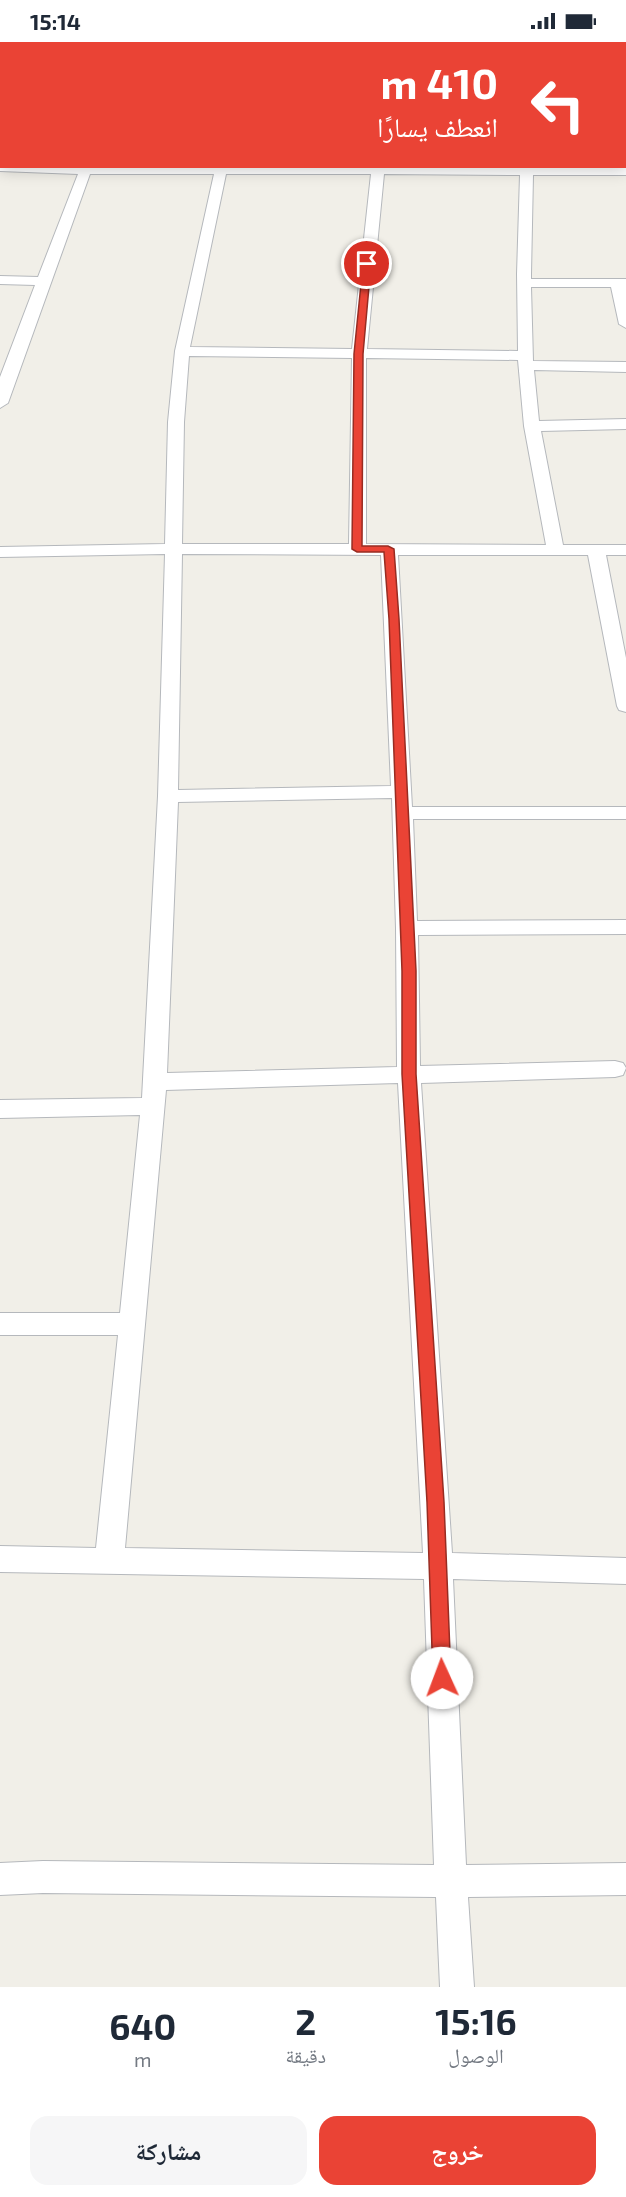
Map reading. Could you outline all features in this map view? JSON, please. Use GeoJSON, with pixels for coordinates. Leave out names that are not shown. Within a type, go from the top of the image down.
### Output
{"type":"FeatureCollection","features":[{"type":"Feature","properties":{"kind":"street"},"geometry":{"type":"LineString","coordinates":[[0,403],[43,281],[87,168],[626,171]]}},
{"type":"Feature","properties":{"kind":"street"},"geometry":{"type":"LineString","coordinates":[[357,549],[359,354],[378,168]]}},
{"type":"Feature","properties":{"kind":"street"},"geometry":{"type":"LineString","coordinates":[[109,1562],[130,1324],[154,1094],[168,796],[176,422],[182,351],[221,169]]}},
{"type":"Feature","properties":{"kind":"street"},"geometry":{"type":"LineString","coordinates":[[527,169],[526,361],[532,426],[555,548]]}},
{"type":"Feature","properties":{"kind":"street"},"geometry":{"type":"LineString","coordinates":[[0,280],[43,281]]}},
{"type":"Feature","properties":{"kind":"street"},"geometry":{"type":"LineString","coordinates":[[525,283],[622,283],[626,324]]}},
{"type":"Feature","properties":{"kind":"street"},"geometry":{"type":"LineString","coordinates":[[182,351],[359,354],[626,367]]}},
{"type":"Feature","properties":{"kind":"street"},"geometry":{"type":"LineString","coordinates":[[532,426],[626,424]]}},
{"type":"Feature","properties":{"kind":"street"},"geometry":{"type":"LineString","coordinates":[[0,552],[172,549],[555,548],[626,550]]}},
{"type":"Feature","properties":{"kind":"street"},"geometry":{"type":"LineString","coordinates":[[388,549],[402,802],[409,1074],[438,1566],[444,1768],[457,1987]]}},
{"type":"Feature","properties":{"kind":"street"},"geometry":{"type":"LineString","coordinates":[[596,550],[619,636],[626,706]]}},
{"type":"Feature","properties":{"kind":"street"},"geometry":{"type":"LineString","coordinates":[[168,796],[402,802],[626,813]]}},
{"type":"Feature","properties":{"kind":"street"},"geometry":{"type":"LineString","coordinates":[[407,928],[626,927]]}},
{"type":"Feature","properties":{"kind":"street"},"geometry":{"type":"LineString","coordinates":[[0,1108],[409,1074],[615,1068]]}},
{"type":"Feature","properties":{"kind":"street"},"geometry":{"type":"LineString","coordinates":[[0,1324],[130,1324]]}},
{"type":"Feature","properties":{"kind":"street"},"geometry":{"type":"LineString","coordinates":[[0,1559],[626,1571]]}},
{"type":"Feature","properties":{"kind":"street"},"geometry":{"type":"LineString","coordinates":[[0,1879],[43,1877],[451,1881],[626,1879]]}},
{"type":"Feature","properties":{"kind":"route"},"geometry":{"type":"LineString","coordinates":[[367,264],[359,354],[357,549],[388,549],[394,619],[409,971],[409,1074],[436,1502],[442,1678]]}}]}
